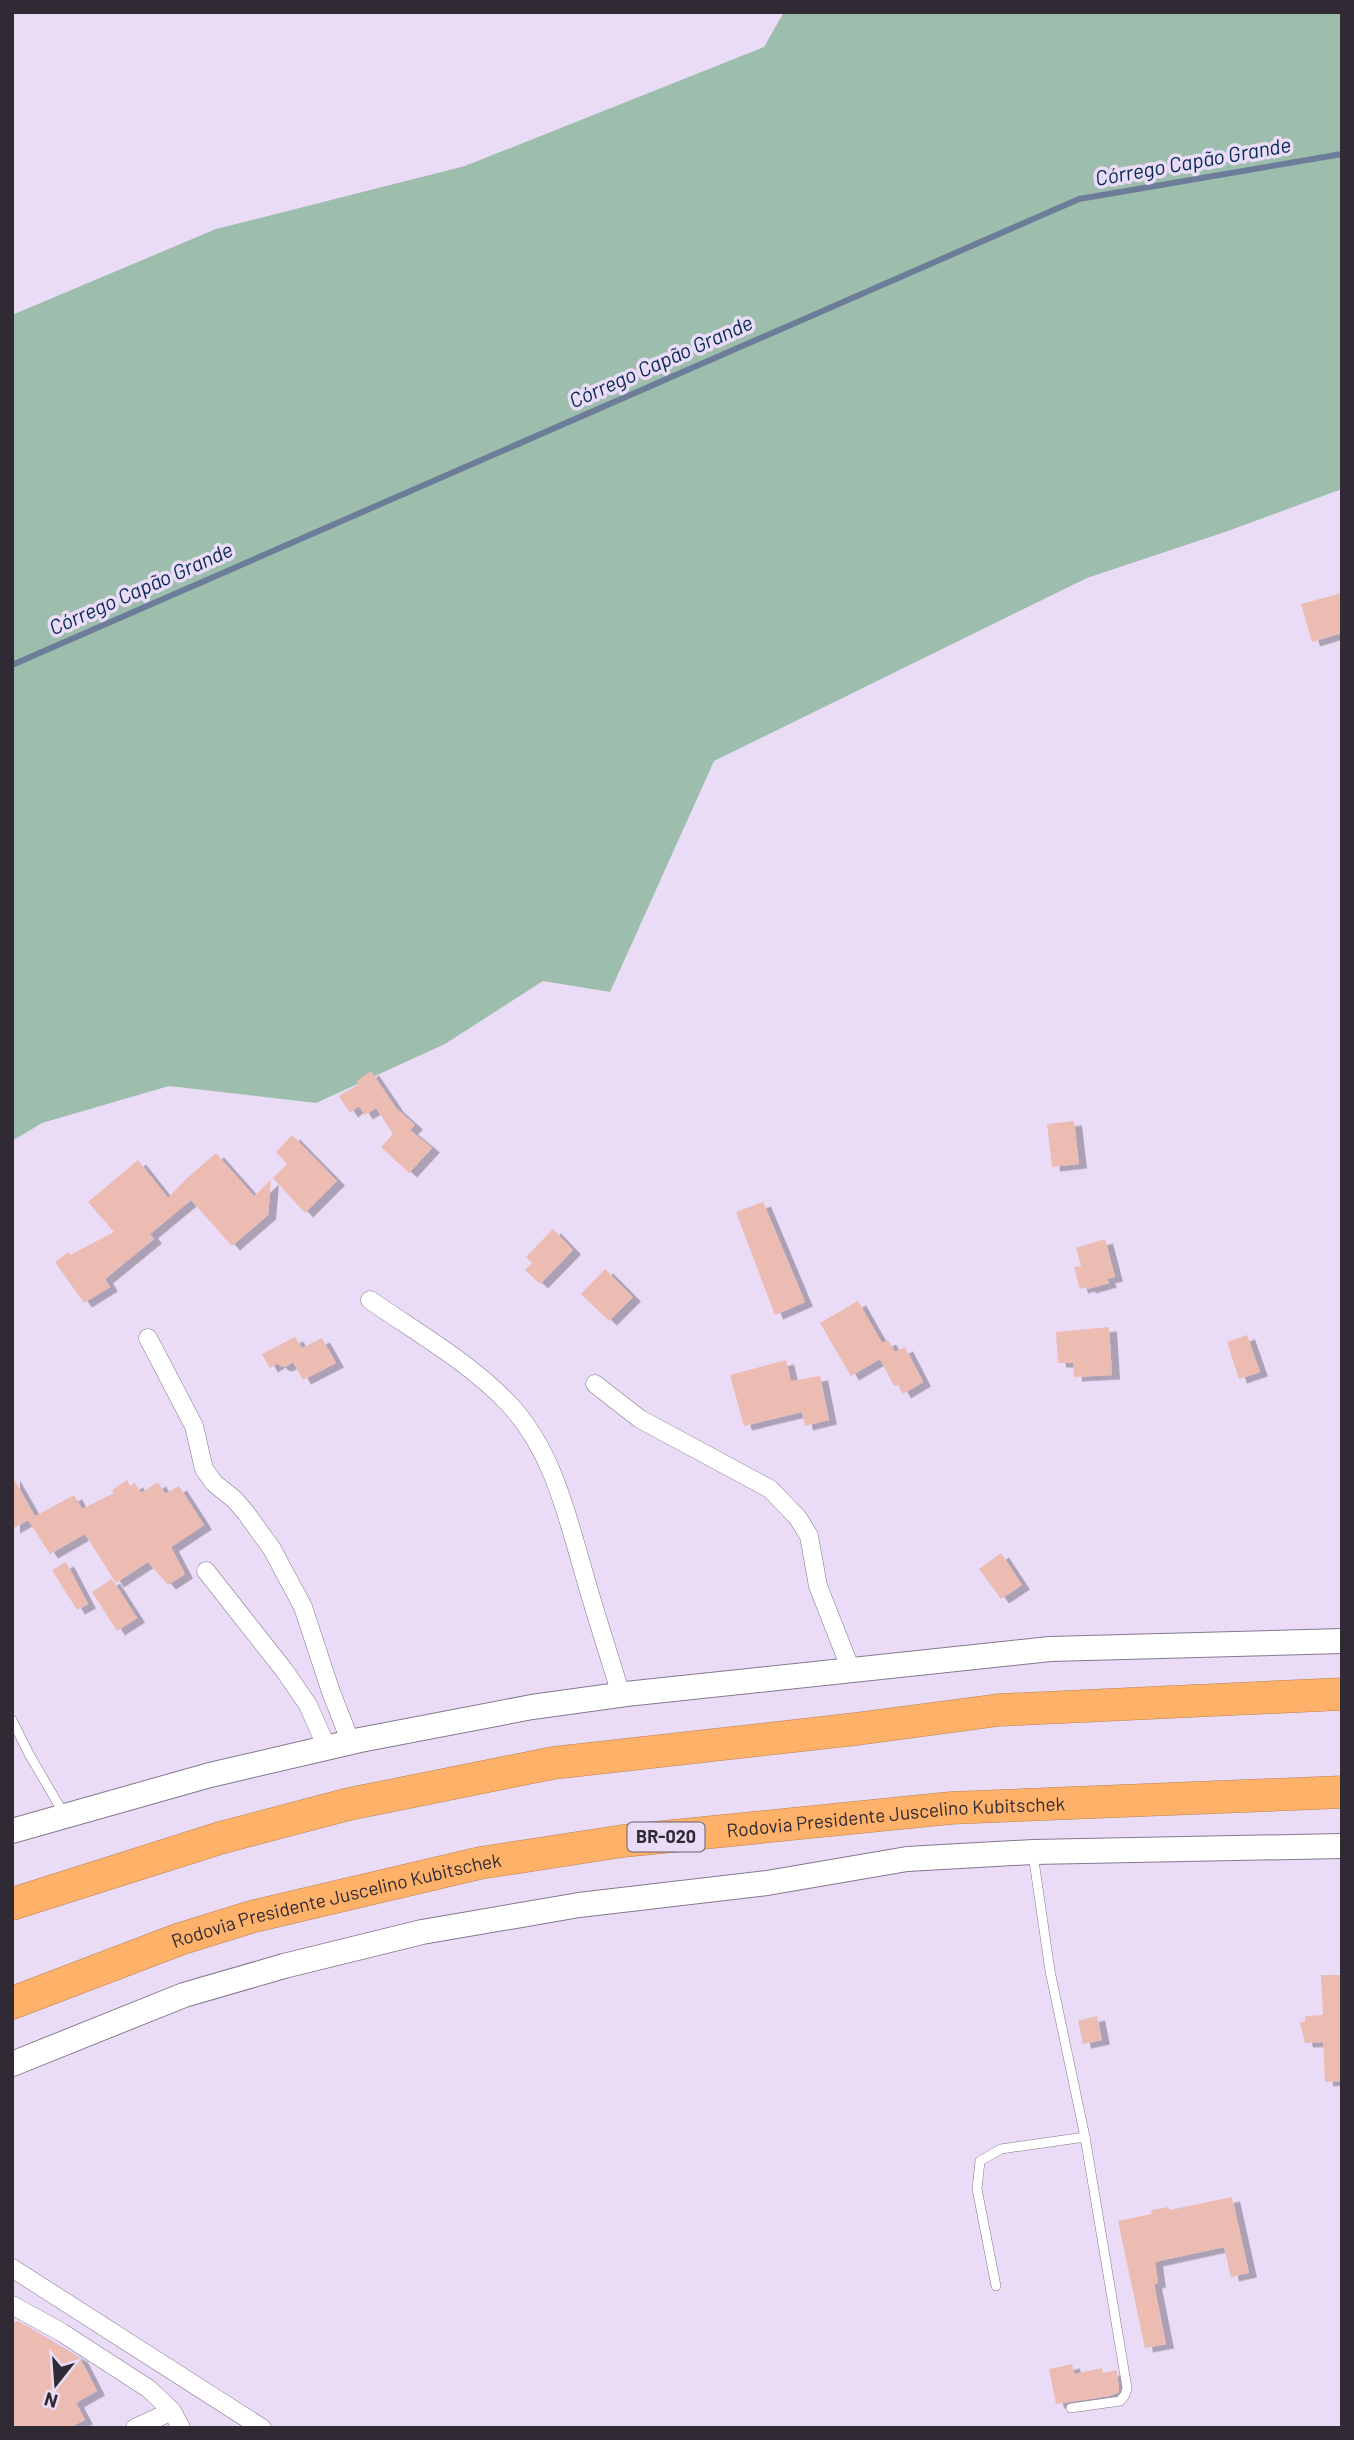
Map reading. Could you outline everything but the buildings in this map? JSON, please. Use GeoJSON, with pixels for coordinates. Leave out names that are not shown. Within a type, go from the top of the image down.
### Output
{"type":"FeatureCollection","features":[{"type":"Feature","properties":{"kind":"highway"},"geometry":{"type":"LineString","coordinates":[[12,1905],[220,1838],[349,1804],[553,1763],[999,1710],[1342,1693]]}},
{"type":"Feature","properties":{"kind":"highway","name":"Rodovia Presidente Juscelino Kubitschek"},"geometry":{"type":"LineString","coordinates":[[12,2003],[180,1939],[251,1917],[318,1899],[493,1861],[623,1841],[951,1808],[1342,1792]]}},
{"type":"Feature","properties":{"kind":"main road"},"geometry":{"type":"LineString","coordinates":[[12,1831],[210,1775],[351,1742],[532,1707],[1050,1649],[1342,1641]]}},
{"type":"Feature","properties":{"kind":"main road"},"geometry":{"type":"LineString","coordinates":[[12,2064],[184,1995],[284,1966],[422,1932],[579,1905],[767,1883],[907,1859],[1033,1852],[1342,1846]]}},
{"type":"Feature","properties":{"kind":"street"},"geometry":{"type":"LineString","coordinates":[[370,1300],[490,1386],[533,1434],[552,1472],[621,1695]]}},
{"type":"Feature","properties":{"kind":"street"},"geometry":{"type":"LineString","coordinates":[[148,1338],[194,1426],[204,1469],[214,1483],[235,1500],[272,1549],[303,1607],[351,1742]]}},
{"type":"Feature","properties":{"kind":"street"},"geometry":{"type":"LineString","coordinates":[[595,1384],[640,1419],[770,1489],[787,1504],[809,1536],[818,1586],[850,1670]]}},
{"type":"Feature","properties":{"kind":"street"},"geometry":{"type":"LineString","coordinates":[[206,1571],[284,1670],[308,1705],[327,1748]]}},
{"type":"Feature","properties":{"kind":"street"},"geometry":{"type":"LineString","coordinates":[[12,2268],[262,2428]]}},
{"type":"Feature","properties":{"kind":"street"},"geometry":{"type":"LineString","coordinates":[[12,2305],[61,2332],[149,2389],[172,2411],[181,2428]]}},
{"type":"Feature","properties":{"kind":"street"},"geometry":{"type":"LineString","coordinates":[[135,2428],[172,2411]]}},
{"type":"Feature","properties":{"kind":"lane"},"geometry":{"type":"LineString","coordinates":[[12,1720],[65,1816]]}},
{"type":"Feature","properties":{"kind":"lane"},"geometry":{"type":"LineString","coordinates":[[1033,1852],[1050,1970],[1085,2137],[1128,2388],[1120,2401],[1071,2408]]}},
{"type":"Feature","properties":{"kind":"lane"},"geometry":{"type":"LineString","coordinates":[[996,2286],[977,2189],[980,2161],[1001,2149],[1085,2137]]}},
{"type":"Feature","properties":{"kind":"green space"},"geometry":{"type":"Polygon","coordinates":[[[784,12],[1342,12],[1342,489],[1087,578],[714,761],[610,992],[543,981],[445,1044],[316,1103],[169,1086],[42,1123],[12,1141],[12,315],[216,229],[465,166],[764,47],[784,12]]]}},
{"type":"Feature","properties":{"kind":"waterway","name":"Córrego Capão Grande"},"geometry":{"type":"LineString","coordinates":[[12,665],[1079,199],[1342,154]]}}]}
